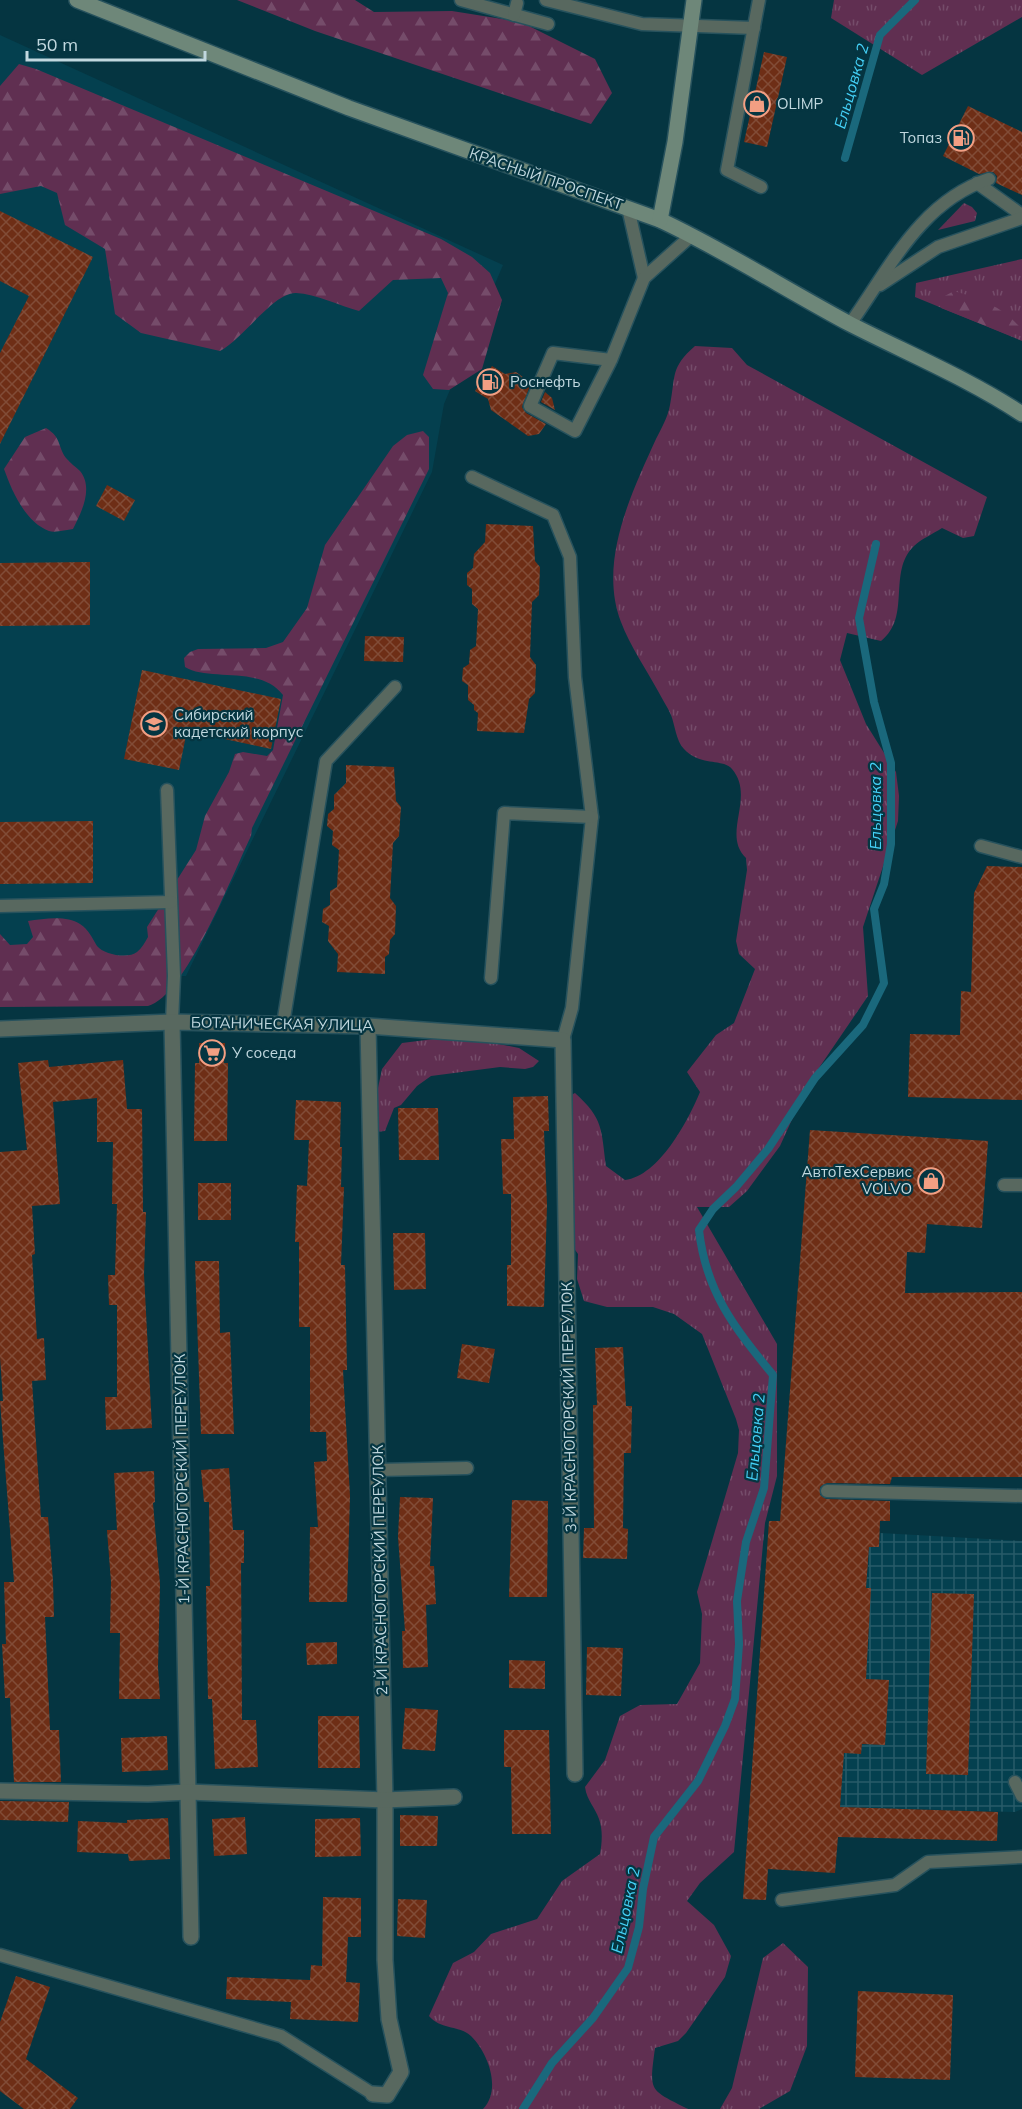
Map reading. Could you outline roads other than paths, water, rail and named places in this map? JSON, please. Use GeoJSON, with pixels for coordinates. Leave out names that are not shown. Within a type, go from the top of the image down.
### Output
{"type":"FeatureCollection","features":[{"type":"Feature","properties":{"kind":"main road","name":"КРАСНЫЙ ПРОСПЕКТ"},"geometry":{"type":"LineString","coordinates":[[77,0],[349,108],[660,220],[692,235],[850,324],[997,398],[1022,414]]}},
{"type":"Feature","properties":{"kind":"main road"},"geometry":{"type":"LineString","coordinates":[[660,220],[675,142],[694,0]]}},
{"type":"Feature","properties":{"kind":"main road","name":"КРАСНЫЙ ПРОСПЕКТ"},"geometry":{"type":"LineString","coordinates":[[997,398],[1022,401]]}},
{"type":"Feature","properties":{"kind":"street","name":"БОТАНИЧЕСКАЯ УЛИЦА"},"geometry":{"type":"LineString","coordinates":[[0,1029],[172,1022],[283,1024],[368,1026],[563,1040]]}},
{"type":"Feature","properties":{"kind":"street","name":"1-Й КРАСНОГОРСКИЙ ПЕРЕУЛОК"},"geometry":{"type":"LineString","coordinates":[[172,1022],[191,1937]]}},
{"type":"Feature","properties":{"kind":"street","name":"2-Й КРАСНОГОРСКИЙ ПЕРЕУЛОК"},"geometry":{"type":"LineString","coordinates":[[368,1026],[385,1800],[385,1960],[389,2019],[401,2072],[387,2095],[373,2094]]}},
{"type":"Feature","properties":{"kind":"street","name":"3-Й КРАСНОГОРСКИЙ ПЕРЕУЛОК"},"geometry":{"type":"LineString","coordinates":[[563,1040],[575,1774]]}},
{"type":"Feature","properties":{"kind":"street"},"geometry":{"type":"LineString","coordinates":[[0,1791],[148,1794],[188,1792],[385,1800],[454,1797]]}},
{"type":"Feature","properties":{"kind":"lane"},"geometry":{"type":"LineString","coordinates":[[461,0],[516,9],[548,24]]}},
{"type":"Feature","properties":{"kind":"lane"},"geometry":{"type":"LineString","coordinates":[[546,0],[642,24],[690,28],[754,28]]}},
{"type":"Feature","properties":{"kind":"lane"},"geometry":{"type":"LineString","coordinates":[[759,0],[726,170],[761,187]]}},
{"type":"Feature","properties":{"kind":"lane"},"geometry":{"type":"LineString","coordinates":[[850,324],[876,288],[903,243],[939,204],[983,181],[1022,217],[938,247],[876,288]]}},
{"type":"Feature","properties":{"kind":"lane"},"geometry":{"type":"LineString","coordinates":[[628,208],[644,278]]}},
{"type":"Feature","properties":{"kind":"lane"},"geometry":{"type":"LineString","coordinates":[[611,360],[553,353],[530,406],[575,431],[611,360],[644,278],[692,235]]}},
{"type":"Feature","properties":{"kind":"lane"},"geometry":{"type":"LineString","coordinates":[[472,477],[554,515],[570,557],[575,677],[592,817],[572,1008],[563,1040]]}},
{"type":"Feature","properties":{"kind":"lane"},"geometry":{"type":"LineString","coordinates":[[283,1024],[326,761],[395,687]]}},
{"type":"Feature","properties":{"kind":"lane"},"geometry":{"type":"LineString","coordinates":[[167,790],[174,976],[172,1022]]}},
{"type":"Feature","properties":{"kind":"lane"},"geometry":{"type":"LineString","coordinates":[[491,978],[504,813],[592,817]]}},
{"type":"Feature","properties":{"kind":"lane"},"geometry":{"type":"LineString","coordinates":[[981,846],[1022,857]]}},
{"type":"Feature","properties":{"kind":"lane"},"geometry":{"type":"LineString","coordinates":[[0,906],[171,902]]}},
{"type":"Feature","properties":{"kind":"lane"},"geometry":{"type":"LineString","coordinates":[[1004,1185],[1022,1185]]}},
{"type":"Feature","properties":{"kind":"lane"},"geometry":{"type":"LineString","coordinates":[[378,1470],[467,1468]]}},
{"type":"Feature","properties":{"kind":"lane"},"geometry":{"type":"LineString","coordinates":[[826,1491],[1022,1496]]}},
{"type":"Feature","properties":{"kind":"lane"},"geometry":{"type":"LineString","coordinates":[[1015,1782],[1022,1796]]}},
{"type":"Feature","properties":{"kind":"lane"},"geometry":{"type":"LineString","coordinates":[[782,1900],[895,1885],[928,1862],[1022,1857]]}},
{"type":"Feature","properties":{"kind":"lane"},"geometry":{"type":"LineString","coordinates":[[0,1955],[281,2036],[373,2094]]}},
{"type":"Feature","properties":{"kind":"waterway","name":"Ельцовка 2"},"geometry":{"type":"LineString","coordinates":[[845,158],[880,35],[915,0]]}},
{"type":"Feature","properties":{"kind":"waterway","name":"Ельцовка 2"},"geometry":{"type":"LineString","coordinates":[[523,2109],[552,2063],[593,2018],[628,1968],[639,1927],[643,1889],[654,1837],[698,1781],[725,1726],[735,1699],[739,1644],[737,1601],[746,1542],[764,1488],[773,1375],[746,1341],[715,1291],[708,1273],[699,1230],[713,1209],[736,1187],[768,1149],[815,1078],[863,1025],[884,983],[874,909],[884,884],[891,844],[891,763],[874,702],[859,618],[876,544]]}},
{"type":"Feature","properties":{"kind":"place","name":"OLIMP"},"geometry":{"type":"Point","coordinates":[757,104]}},
{"type":"Feature","properties":{"kind":"place","name":"Топаз"},"geometry":{"type":"Point","coordinates":[961,138]}},
{"type":"Feature","properties":{"kind":"place","name":"Роснефть"},"geometry":{"type":"Point","coordinates":[490,382]}},
{"type":"Feature","properties":{"kind":"place","name":"Сибирский кадетский корпус"},"geometry":{"type":"Point","coordinates":[154,724]}},
{"type":"Feature","properties":{"kind":"place","name":"У соседа"},"geometry":{"type":"Point","coordinates":[212,1053]}},
{"type":"Feature","properties":{"kind":"place","name":"АвтоТехСервис VOLVO"},"geometry":{"type":"Point","coordinates":[931,1181]}}]}
